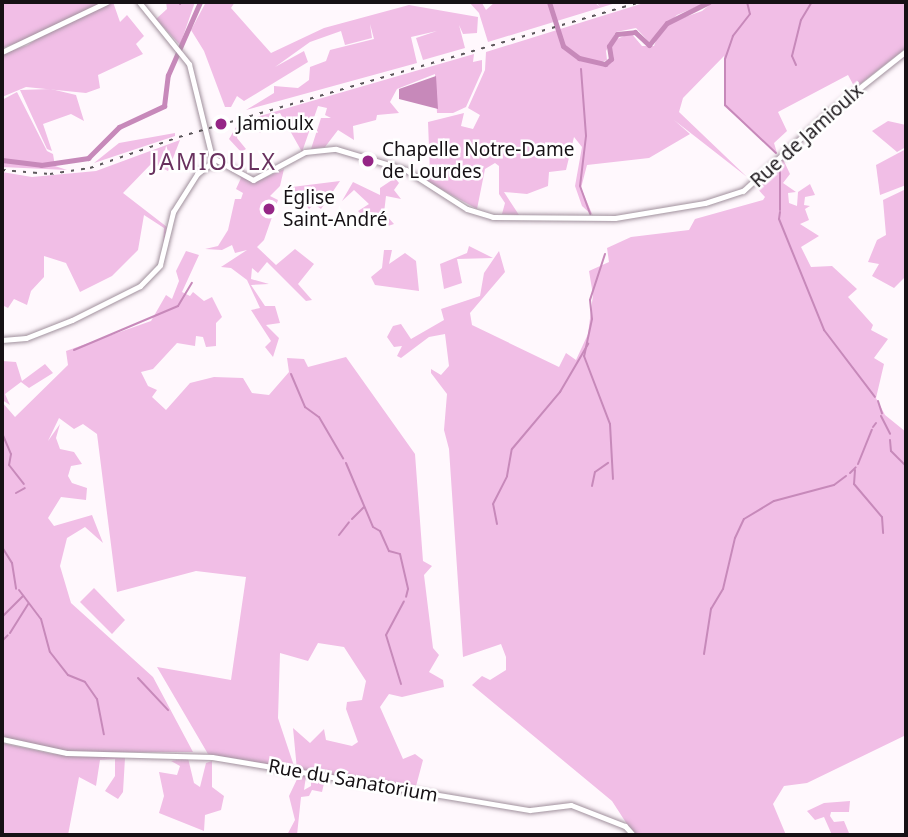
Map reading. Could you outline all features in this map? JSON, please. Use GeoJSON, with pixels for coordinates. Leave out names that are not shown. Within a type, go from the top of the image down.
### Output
{"type":"FeatureCollection","features":[{"type":"Feature","properties":{"kind":"street"},"geometry":{"type":"LineString","coordinates":[[2,52],[107,2]]}},
{"type":"Feature","properties":{"kind":"street"},"geometry":{"type":"LineString","coordinates":[[2,340],[26,338],[72,320],[140,286],[160,265],[173,212],[197,174],[213,161],[203,128],[197,88],[184,55],[139,2]]}},
{"type":"Feature","properties":{"kind":"street","name":"Rue de Jamioulx"},"geometry":{"type":"LineString","coordinates":[[213,161],[230,163],[253,180],[305,152],[336,149],[406,170],[452,200],[493,217],[596,218],[732,196],[752,186],[828,113],[906,51]]}},
{"type":"Feature","properties":{"kind":"street","name":"Rue du Sanatorium"},"geometry":{"type":"LineString","coordinates":[[2,741],[76,754],[214,757],[538,811],[572,805],[625,826],[633,835]]}},
{"type":"Feature","properties":{"kind":"shaded area"},"geometry":{"type":"Polygon","coordinates":[[[2,2],[113,2],[120,22],[127,15],[144,36],[136,44],[143,54],[98,75],[100,88],[86,93],[26,87],[2,97],[2,54],[28,45],[45,33],[2,48],[2,2]]]}},
{"type":"Feature","properties":{"kind":"shaded area"},"geometry":{"type":"Polygon","coordinates":[[[166,2],[195,2],[180,45],[156,19],[167,9],[166,2]]]}},
{"type":"Feature","properties":{"kind":"shaded area"},"geometry":{"type":"Polygon","coordinates":[[[206,2],[235,2],[231,8],[271,53],[324,28],[409,5],[478,17],[477,33],[463,34],[459,25],[465,48],[423,60],[416,38],[437,31],[411,37],[417,63],[246,110],[274,93],[274,86],[298,88],[309,80],[310,67],[326,61],[330,50],[374,39],[370,24],[372,38],[345,45],[341,31],[310,42],[275,67],[304,51],[308,62],[244,101],[237,96],[231,107],[225,107],[204,51],[191,30],[206,2]]]}},
{"type":"Feature","properties":{"kind":"shaded area"},"geometry":{"type":"Polygon","coordinates":[[[469,2],[482,3],[486,10],[495,2],[594,2],[600,7],[596,2],[619,2],[488,42],[479,13],[469,2]]]}},
{"type":"Feature","properties":{"kind":"shaded area"},"geometry":{"type":"Polygon","coordinates":[[[647,2],[708,2],[677,15],[649,42],[636,28],[616,32],[606,51],[607,60],[597,64],[612,61],[612,45],[617,39],[631,33],[642,46],[654,46],[658,35],[674,21],[702,11],[713,2],[906,2],[906,48],[855,88],[848,75],[778,112],[787,131],[774,143],[777,153],[724,106],[724,56],[683,98],[679,112],[747,177],[674,120],[690,134],[649,158],[587,165],[581,188],[593,216],[582,206],[575,186],[582,147],[574,137],[566,170],[549,172],[548,186],[527,194],[504,192],[519,215],[502,214],[505,203],[499,194],[499,166],[495,163],[485,169],[477,209],[426,181],[430,173],[428,122],[464,113],[461,126],[473,129],[480,115],[468,108],[485,70],[486,52],[647,2]]]}},
{"type":"Feature","properties":{"kind":"shaded area"},"geometry":{"type":"Polygon","coordinates":[[[474,54],[473,62],[482,60],[482,71],[466,107],[453,113],[437,113],[435,74],[397,89],[390,102],[399,113],[377,115],[376,120],[353,126],[354,140],[338,130],[325,147],[311,149],[321,118],[331,118],[325,115],[327,108],[318,106],[302,152],[280,113],[269,116],[268,126],[260,133],[247,124],[239,129],[237,138],[246,149],[241,152],[229,139],[239,122],[474,54]]]}},
{"type":"Feature","properties":{"kind":"shaded area"},"geometry":{"type":"Polygon","coordinates":[[[436,76],[438,109],[399,99],[399,89],[436,76]]]}},
{"type":"Feature","properties":{"kind":"shaded area"},"geometry":{"type":"Polygon","coordinates":[[[51,89],[76,95],[84,121],[71,114],[43,124],[52,151],[47,149],[20,90],[51,89]]]}},
{"type":"Feature","properties":{"kind":"shaded area"},"geometry":{"type":"Polygon","coordinates":[[[17,92],[47,151],[53,154],[55,166],[67,170],[2,167],[2,100],[17,92]]]}},
{"type":"Feature","properties":{"kind":"shaded area"},"geometry":{"type":"Polygon","coordinates":[[[888,121],[906,125],[906,147],[897,152],[872,131],[888,121]]]}},
{"type":"Feature","properties":{"kind":"shaded area"},"geometry":{"type":"Polygon","coordinates":[[[175,133],[175,136],[94,163],[119,143],[175,133]]]}},
{"type":"Feature","properties":{"kind":"shaded area"},"geometry":{"type":"Polygon","coordinates":[[[180,140],[168,171],[152,163],[123,193],[167,227],[163,247],[164,228],[144,215],[138,250],[112,276],[80,292],[66,263],[44,256],[44,277],[31,291],[27,305],[14,299],[8,308],[2,305],[2,172],[32,177],[96,171],[180,140]]]}},
{"type":"Feature","properties":{"kind":"shaded area"},"geometry":{"type":"Polygon","coordinates":[[[906,149],[906,185],[880,195],[876,165],[906,149]]]}},
{"type":"Feature","properties":{"kind":"shaded area"},"geometry":{"type":"Polygon","coordinates":[[[782,157],[790,174],[783,183],[796,192],[788,193],[789,203],[797,206],[798,192],[810,184],[815,195],[805,197],[804,205],[810,206],[805,209],[809,220],[800,224],[819,236],[801,247],[811,267],[832,266],[857,289],[848,297],[873,325],[871,330],[888,339],[874,358],[884,364],[876,398],[885,415],[906,432],[906,735],[807,783],[784,786],[773,804],[786,835],[634,835],[612,801],[472,685],[482,676],[490,680],[506,670],[506,657],[501,644],[463,657],[449,449],[444,430],[447,394],[431,373],[431,369],[441,375],[449,366],[445,334],[429,337],[401,358],[397,356],[402,346],[394,347],[387,337],[393,326],[401,324],[411,339],[444,320],[441,309],[480,296],[484,273],[499,251],[505,272],[470,313],[472,325],[559,367],[566,353],[576,360],[588,334],[593,295],[589,271],[609,262],[607,248],[631,237],[689,230],[695,219],[763,200],[765,197],[756,187],[782,157]]]}},
{"type":"Feature","properties":{"kind":"shaded area"},"geometry":{"type":"Polygon","coordinates":[[[232,168],[253,183],[284,169],[280,186],[270,196],[278,200],[264,240],[257,247],[276,265],[295,249],[314,264],[298,284],[312,300],[306,301],[267,262],[258,273],[252,268],[251,279],[269,284],[251,285],[265,306],[275,306],[280,323],[266,325],[279,338],[273,357],[265,347],[271,341],[251,310],[260,308],[247,280],[231,268],[221,267],[247,250],[235,253],[232,245],[222,250],[205,249],[218,246],[228,230],[235,199],[241,199],[243,193],[236,189],[241,178],[232,168]]]}},
{"type":"Feature","properties":{"kind":"shaded area"},"geometry":{"type":"Polygon","coordinates":[[[395,178],[399,183],[394,190],[401,199],[386,196],[384,213],[394,224],[382,228],[376,213],[370,212],[353,227],[362,215],[358,211],[369,204],[354,190],[342,201],[353,182],[380,195],[380,188],[395,178]]]}},
{"type":"Feature","properties":{"kind":"shaded area"},"geometry":{"type":"Polygon","coordinates":[[[340,181],[321,209],[314,204],[309,209],[292,187],[340,181]]]}},
{"type":"Feature","properties":{"kind":"shaded area"},"geometry":{"type":"Polygon","coordinates":[[[906,189],[906,276],[894,288],[872,276],[879,264],[868,262],[877,240],[886,235],[883,200],[906,189]]]}},
{"type":"Feature","properties":{"kind":"shaded area"},"geometry":{"type":"Polygon","coordinates":[[[469,246],[493,258],[457,259],[462,283],[444,289],[440,264],[467,253],[469,246]]]}},
{"type":"Feature","properties":{"kind":"shaded area"},"geometry":{"type":"Polygon","coordinates":[[[384,250],[392,250],[389,264],[405,253],[416,261],[419,291],[375,285],[371,277],[382,268],[384,250]]]}},
{"type":"Feature","properties":{"kind":"shaded area"},"geometry":{"type":"Polygon","coordinates":[[[186,251],[199,255],[182,292],[190,296],[193,292],[204,301],[212,297],[222,317],[216,323],[216,346],[206,347],[203,337],[196,336],[195,346],[177,343],[153,369],[141,372],[148,386],[157,390],[152,397],[166,410],[190,383],[214,377],[243,378],[252,393],[269,395],[289,372],[287,358],[304,359],[308,367],[346,357],[415,454],[423,561],[432,566],[424,575],[433,648],[439,655],[429,672],[443,680],[444,687],[402,697],[389,694],[380,707],[403,759],[415,754],[423,760],[415,790],[297,770],[293,728],[310,743],[324,729],[326,740],[352,746],[358,742],[346,709],[347,702],[362,700],[366,681],[344,647],[318,643],[308,661],[280,653],[278,718],[295,769],[208,754],[157,667],[231,680],[246,577],[196,571],[117,592],[97,434],[83,424],[74,429],[59,418],[48,441],[60,424],[56,438],[60,449],[74,452],[82,464],[71,466],[68,476],[72,483],[87,488],[86,500],[61,497],[48,518],[54,526],[92,515],[103,543],[85,527],[67,538],[60,566],[71,603],[153,677],[193,752],[68,752],[2,737],[2,402],[15,417],[68,365],[66,351],[151,321],[166,295],[172,299],[179,281],[176,271],[186,251]]]}},
{"type":"Feature","properties":{"kind":"shaded area"},"geometry":{"type":"Polygon","coordinates":[[[2,361],[16,362],[22,381],[45,364],[53,373],[29,388],[21,382],[5,394],[10,405],[2,400],[2,361]]]}},
{"type":"Feature","properties":{"kind":"shaded area"},"geometry":{"type":"Polygon","coordinates":[[[94,588],[125,620],[112,634],[80,602],[94,588]]]}},
{"type":"Feature","properties":{"kind":"shaded area"},"geometry":{"type":"Polygon","coordinates":[[[2,743],[53,754],[125,758],[123,792],[118,799],[105,791],[115,776],[115,759],[100,760],[96,786],[79,777],[68,835],[2,835],[2,743]]]}},
{"type":"Feature","properties":{"kind":"shaded area"},"geometry":{"type":"Polygon","coordinates":[[[188,758],[194,783],[200,787],[206,763],[212,761],[212,787],[224,796],[221,810],[205,815],[204,831],[159,813],[164,796],[159,772],[177,775],[180,766],[171,761],[188,758]]]}},
{"type":"Feature","properties":{"kind":"shaded area"},"geometry":{"type":"Polygon","coordinates":[[[299,775],[306,776],[304,790],[311,786],[311,777],[325,779],[322,792],[312,790],[309,796],[301,797],[297,835],[287,835],[295,820],[289,796],[299,775]]]}},
{"type":"Feature","properties":{"kind":"shaded area"},"geometry":{"type":"Polygon","coordinates":[[[850,801],[849,812],[831,812],[830,816],[834,822],[844,821],[849,833],[832,835],[824,817],[815,820],[807,811],[824,803],[850,801]]]}},
{"type":"Feature","properties":{"kind":"waterway"},"geometry":{"type":"LineString","coordinates":[[2,160],[41,165],[88,158],[119,127],[164,106],[168,75],[200,2]]}},
{"type":"Feature","properties":{"kind":"waterway"},"geometry":{"type":"LineString","coordinates":[[549,2],[563,46],[579,58],[605,64],[611,59],[609,46],[617,34],[635,32],[649,45],[667,23],[709,2]]}},
{"type":"Feature","properties":{"kind":"waterway"},"geometry":{"type":"LineString","coordinates":[[747,2],[750,14],[733,36],[725,59],[725,105],[776,153]]}},
{"type":"Feature","properties":{"kind":"waterway"},"geometry":{"type":"LineString","coordinates":[[796,65],[792,56],[801,20],[812,2]]}},
{"type":"Feature","properties":{"kind":"waterway"},"geometry":{"type":"LineString","coordinates":[[581,69],[586,136],[580,186],[590,214]]}},
{"type":"Feature","properties":{"kind":"waterway"},"geometry":{"type":"LineString","coordinates":[[780,163],[780,210]]}},
{"type":"Feature","properties":{"kind":"waterway"},"geometry":{"type":"LineString","coordinates":[[780,212],[779,219],[824,330],[875,397]]}},
{"type":"Feature","properties":{"kind":"waterway"},"geometry":{"type":"LineString","coordinates":[[605,254],[590,300],[592,319],[584,356],[610,424],[613,479]]}},
{"type":"Feature","properties":{"kind":"waterway"},"geometry":{"type":"LineString","coordinates":[[74,350],[178,306],[192,283]]}},
{"type":"Feature","properties":{"kind":"waterway"},"geometry":{"type":"LineString","coordinates":[[497,524],[493,504],[507,476],[512,449],[560,392],[588,344]]}},
{"type":"Feature","properties":{"kind":"waterway"},"geometry":{"type":"LineString","coordinates":[[291,374],[305,407],[319,417],[343,458]]}},
{"type":"Feature","properties":{"kind":"waterway"},"geometry":{"type":"LineString","coordinates":[[878,401],[882,413]]}},
{"type":"Feature","properties":{"kind":"waterway"},"geometry":{"type":"LineString","coordinates":[[881,416],[890,434]]}},
{"type":"Feature","properties":{"kind":"waterway"},"geometry":{"type":"LineString","coordinates":[[873,427],[876,423]]}},
{"type":"Feature","properties":{"kind":"waterway"},"geometry":{"type":"LineString","coordinates":[[858,464],[872,430]]}},
{"type":"Feature","properties":{"kind":"waterway"},"geometry":{"type":"LineString","coordinates":[[2,433],[11,454],[9,465],[24,484]]}},
{"type":"Feature","properties":{"kind":"waterway"},"geometry":{"type":"LineString","coordinates":[[890,440],[891,451],[906,466]]}},
{"type":"Feature","properties":{"kind":"waterway"},"geometry":{"type":"LineString","coordinates":[[346,463],[373,527],[380,531],[389,551],[400,554],[408,589],[406,597]]}},
{"type":"Feature","properties":{"kind":"waterway"},"geometry":{"type":"LineString","coordinates":[[592,486],[595,472],[608,463]]}},
{"type":"Feature","properties":{"kind":"waterway"},"geometry":{"type":"LineString","coordinates":[[850,473],[856,467]]}},
{"type":"Feature","properties":{"kind":"waterway"},"geometry":{"type":"LineString","coordinates":[[855,470],[854,484],[882,517],[883,533]]}},
{"type":"Feature","properties":{"kind":"waterway"},"geometry":{"type":"LineString","coordinates":[[704,654],[711,609],[723,589],[735,538],[744,519],[774,501],[834,485],[846,476]]}},
{"type":"Feature","properties":{"kind":"waterway"},"geometry":{"type":"LineString","coordinates":[[16,493],[25,488]]}},
{"type":"Feature","properties":{"kind":"waterway"},"geometry":{"type":"LineString","coordinates":[[352,519],[364,507]]}},
{"type":"Feature","properties":{"kind":"waterway"},"geometry":{"type":"LineString","coordinates":[[339,535],[349,522]]}},
{"type":"Feature","properties":{"kind":"waterway"},"geometry":{"type":"LineString","coordinates":[[2,547],[12,563],[16,589]]}},
{"type":"Feature","properties":{"kind":"waterway"},"geometry":{"type":"LineString","coordinates":[[19,590],[41,619],[50,652],[68,675],[85,682],[97,699],[104,734]]}},
{"type":"Feature","properties":{"kind":"waterway"},"geometry":{"type":"LineString","coordinates":[[2,617],[23,596]]}},
{"type":"Feature","properties":{"kind":"waterway"},"geometry":{"type":"LineString","coordinates":[[401,684],[386,635],[404,601]]}},
{"type":"Feature","properties":{"kind":"waterway"},"geometry":{"type":"LineString","coordinates":[[10,633],[28,604]]}},
{"type":"Feature","properties":{"kind":"waterway"},"geometry":{"type":"LineString","coordinates":[[2,641],[8,635]]}},
{"type":"Feature","properties":{"kind":"waterway"},"geometry":{"type":"LineString","coordinates":[[138,678],[168,710]]}},
{"type":"Feature","properties":{"kind":"railway"},"geometry":{"type":"LineString","coordinates":[[2,170],[50,174],[90,168],[179,137],[640,2]]}},
{"type":"Feature","properties":{"kind":"place","name":"Jamioulx"},"geometry":{"type":"Point","coordinates":[221,124]}},
{"type":"Feature","properties":{"kind":"place","name":"Chapelle Notre-Dame de Lourdes"},"geometry":{"type":"Point","coordinates":[368,161]}},
{"type":"Feature","properties":{"kind":"place","name":"Église Saint-André"},"geometry":{"type":"Point","coordinates":[269,209]}},
{"type":"Feature","properties":{"kind":"district","name":"JAMIOULX"},"geometry":{"type":"Point","coordinates":[214,161]}}]}
